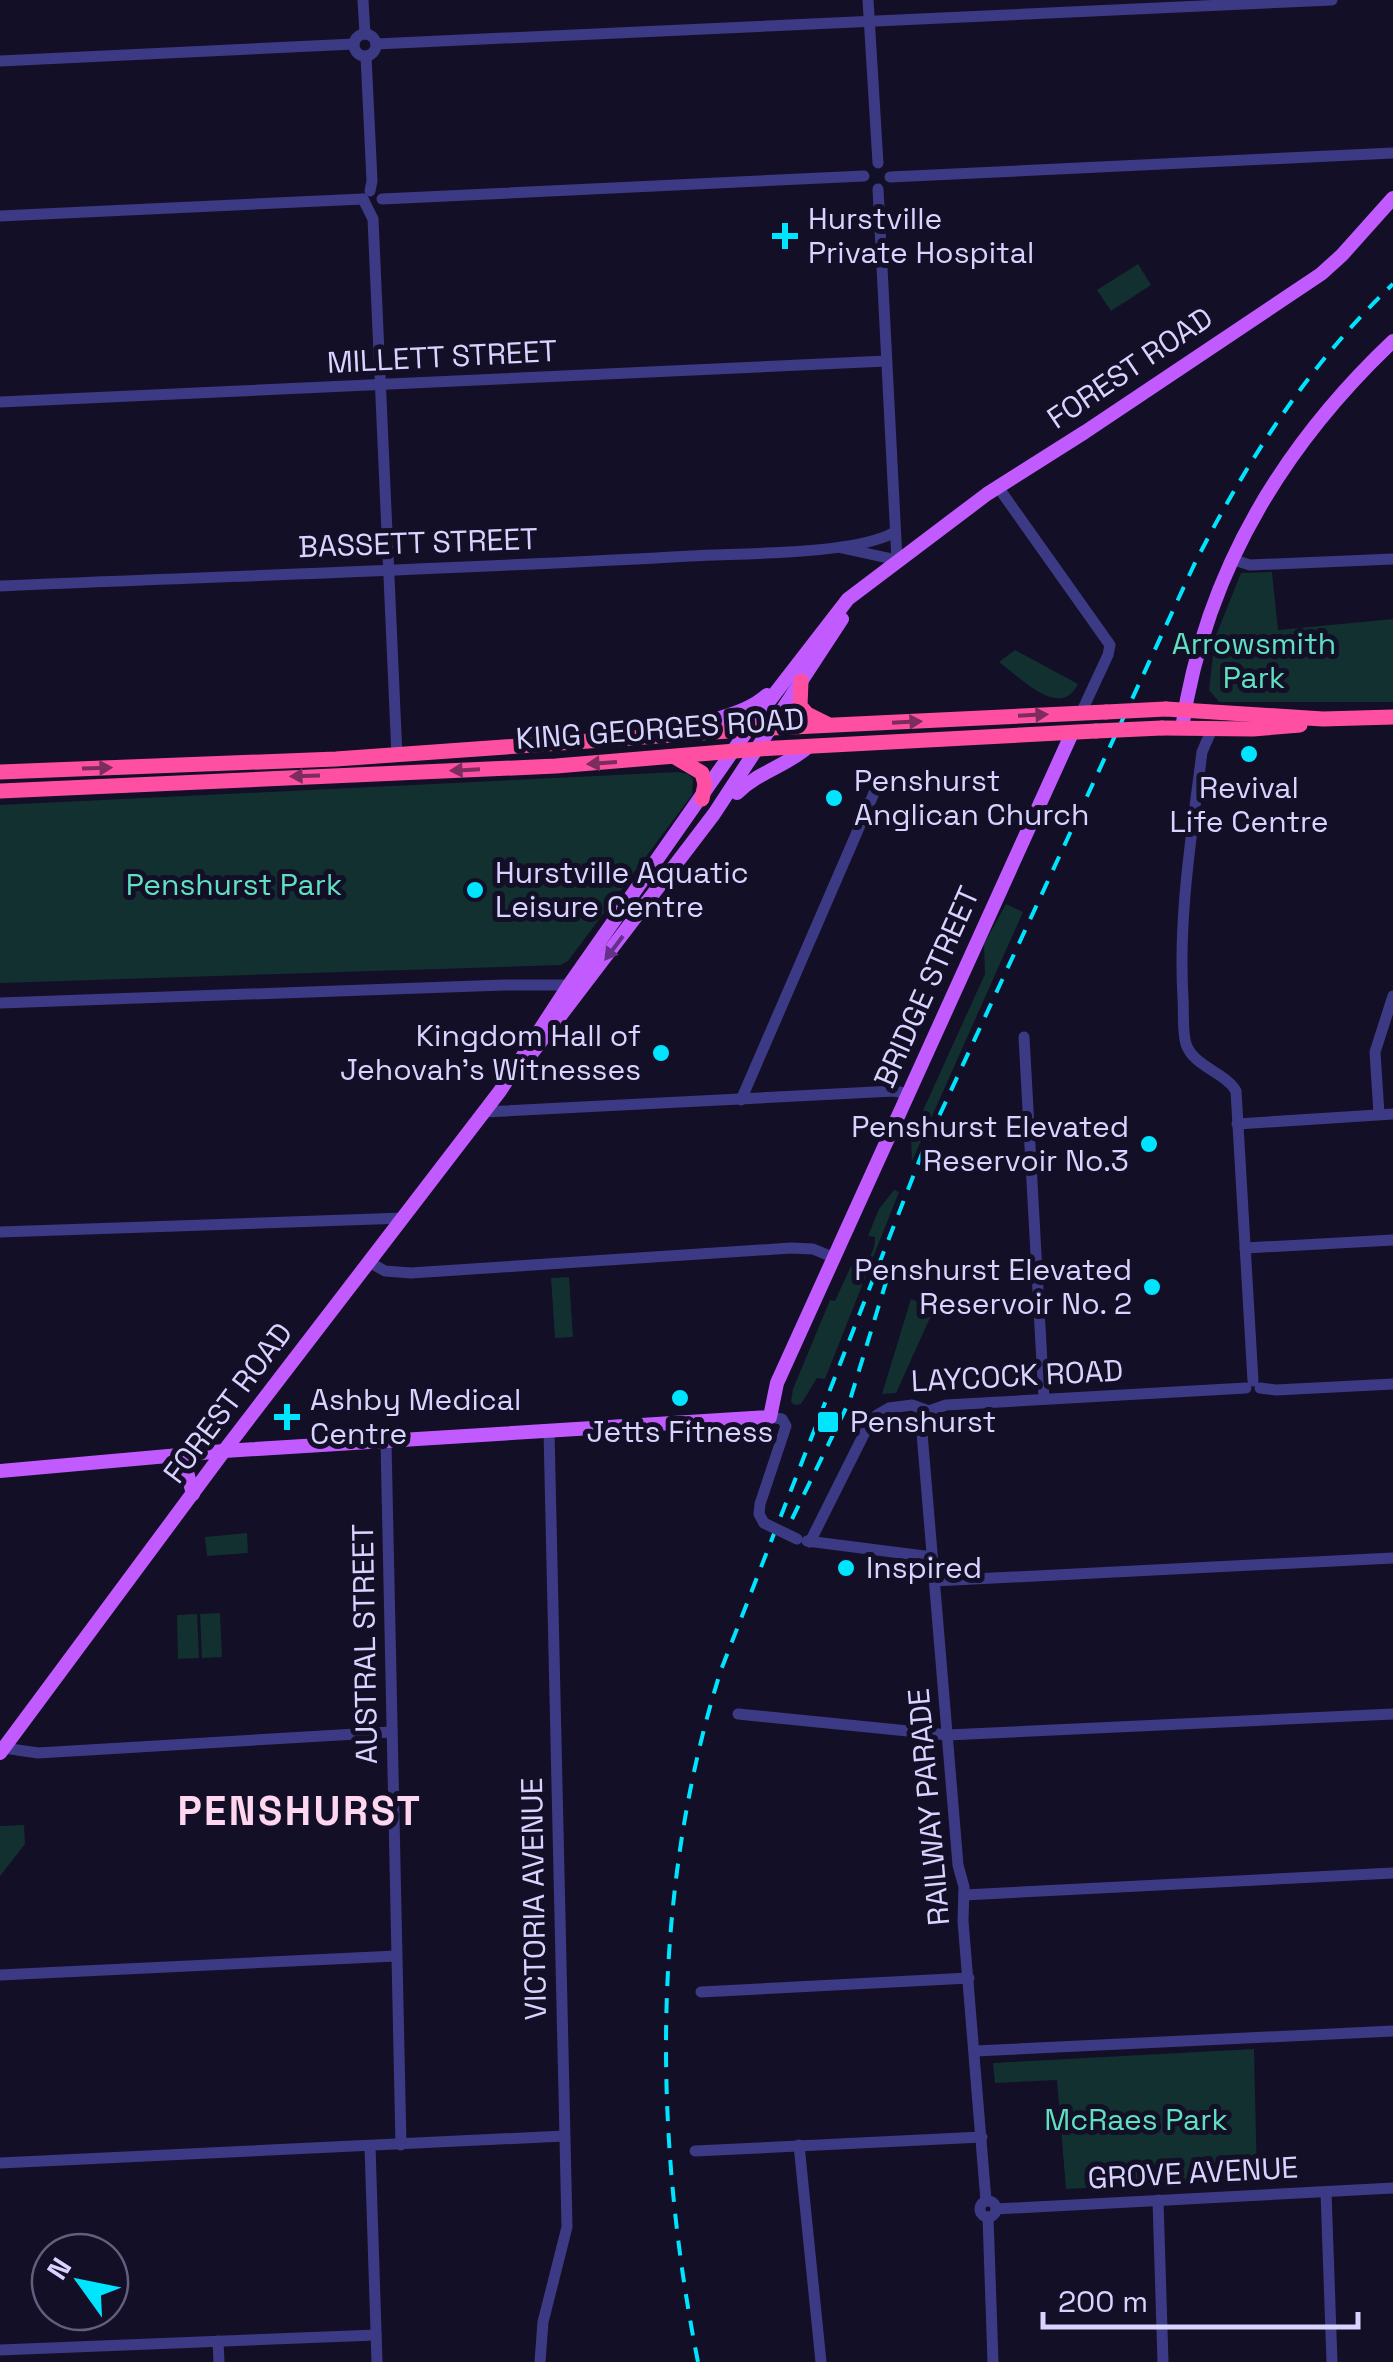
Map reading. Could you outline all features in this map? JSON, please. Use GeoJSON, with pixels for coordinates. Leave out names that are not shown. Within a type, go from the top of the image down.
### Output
{"type":"FeatureCollection","features":[{"type":"Feature","properties":{"kind":"highway"},"geometry":{"type":"LineString","coordinates":[[801,681],[800,706],[830,726]]}},
{"type":"Feature","properties":{"kind":"highway","name":"KING GEORGES ROAD"},"geometry":{"type":"LineString","coordinates":[[0,772],[397,756],[772,728],[1106,712],[1184,710],[1323,719],[1393,717]]}},
{"type":"Feature","properties":{"kind":"highway","name":"BRIDGE STREET"},"geometry":{"type":"LineString","coordinates":[[1072,733],[1082,713]]}},
{"type":"Feature","properties":{"kind":"highway","name":"KING GEORGES ROAD"},"geometry":{"type":"LineString","coordinates":[[0,791],[556,766],[759,748],[1096,731],[1277,728],[1323,719]]}},
{"type":"Feature","properties":{"kind":"highway"},"geometry":{"type":"LineString","coordinates":[[676,757],[702,773],[702,799]]}},
{"type":"Feature","properties":{"kind":"main road","name":"FOREST ROAD"},"geometry":{"type":"LineString","coordinates":[[2,1750],[502,1088],[575,988],[748,730],[848,599],[998,487],[1320,274],[1393,198]]}},
{"type":"Feature","properties":{"kind":"main road"},"geometry":{"type":"LineString","coordinates":[[1182,728],[1206,620],[1231,559],[1262,502],[1306,438],[1393,340]]}},
{"type":"Feature","properties":{"kind":"main road","name":"FOREST ROAD"},"geometry":{"type":"LineString","coordinates":[[575,988],[714,814],[838,625],[884,570]]}},
{"type":"Feature","properties":{"kind":"main road"},"geometry":{"type":"LineString","coordinates":[[680,736],[702,722],[743,712],[783,682]]}},
{"type":"Feature","properties":{"kind":"main road","name":"BRIDGE STREET"},"geometry":{"type":"LineString","coordinates":[[770,1416],[777,1384],[1072,733]]}},
{"type":"Feature","properties":{"kind":"main road"},"geometry":{"type":"LineString","coordinates":[[714,814],[746,784],[793,760],[808,746]]}},
{"type":"Feature","properties":{"kind":"main road"},"geometry":{"type":"LineString","coordinates":[[0,1470],[770,1416]]}},
{"type":"Feature","properties":{"kind":"main road"},"geometry":{"type":"LineString","coordinates":[[172,1456],[187,1472],[193,1494]]}},
{"type":"Feature","properties":{"kind":"street"},"geometry":{"type":"LineString","coordinates":[[364,0],[365,34]]}},
{"type":"Feature","properties":{"kind":"street"},"geometry":{"type":"LineString","coordinates":[[868,0],[878,163]]}},
{"type":"Feature","properties":{"kind":"street"},"geometry":{"type":"LineString","coordinates":[[376,44],[868,22],[1081,7],[1332,0]]}},
{"type":"Feature","properties":{"kind":"street"},"geometry":{"type":"LineString","coordinates":[[354,44],[360,35],[374,38],[374,52],[366,56]]}},
{"type":"Feature","properties":{"kind":"street"},"geometry":{"type":"LineString","coordinates":[[354,44],[366,56]]}},
{"type":"Feature","properties":{"kind":"street"},"geometry":{"type":"LineString","coordinates":[[0,61],[354,44]]}},
{"type":"Feature","properties":{"kind":"street"},"geometry":{"type":"LineString","coordinates":[[366,56],[372,181],[368,200],[382,386],[397,756]]}},
{"type":"Feature","properties":{"kind":"street"},"geometry":{"type":"LineString","coordinates":[[890,177],[1393,153]]}},
{"type":"Feature","properties":{"kind":"street"},"geometry":{"type":"LineString","coordinates":[[878,163],[885,166],[890,177],[878,189],[866,184],[864,176],[867,168],[878,163]]}},
{"type":"Feature","properties":{"kind":"street"},"geometry":{"type":"LineString","coordinates":[[0,216],[368,200],[378,207],[382,199],[864,176]]}},
{"type":"Feature","properties":{"kind":"street"},"geometry":{"type":"LineString","coordinates":[[878,189],[897,560]]}},
{"type":"Feature","properties":{"kind":"street","name":"MILLETT STREET"},"geometry":{"type":"LineString","coordinates":[[0,402],[886,361]]}},
{"type":"Feature","properties":{"kind":"street","name":"BRIDGE STREET"},"geometry":{"type":"LineString","coordinates":[[998,487],[1110,644],[1082,713]]}},
{"type":"Feature","properties":{"kind":"street","name":"BASSETT STREET"},"geometry":{"type":"LineString","coordinates":[[0,586],[838,547],[894,534]]}},
{"type":"Feature","properties":{"kind":"street","name":"BASSETT STREET"},"geometry":{"type":"LineString","coordinates":[[838,547],[897,560]]}},
{"type":"Feature","properties":{"kind":"street"},"geometry":{"type":"LineString","coordinates":[[1231,559],[1250,565],[1393,559]]}},
{"type":"Feature","properties":{"kind":"street"},"geometry":{"type":"LineString","coordinates":[[1212,728],[1200,760],[1182,942],[1185,1039],[1192,1055],[1234,1087],[1253,1386]]}},
{"type":"Feature","properties":{"kind":"street"},"geometry":{"type":"LineString","coordinates":[[741,1100],[874,793]]}},
{"type":"Feature","properties":{"kind":"street"},"geometry":{"type":"LineString","coordinates":[[0,1003],[575,988]]}},
{"type":"Feature","properties":{"kind":"street"},"geometry":{"type":"LineString","coordinates":[[1379,1114],[1374,1052],[1393,996]]}},
{"type":"Feature","properties":{"kind":"street"},"geometry":{"type":"LineString","coordinates":[[1024,1036],[1044,1399]]}},
{"type":"Feature","properties":{"kind":"street"},"geometry":{"type":"LineString","coordinates":[[484,1112],[894,1091],[910,1094]]}},
{"type":"Feature","properties":{"kind":"street"},"geometry":{"type":"LineString","coordinates":[[1238,1124],[1393,1114]]}},
{"type":"Feature","properties":{"kind":"street"},"geometry":{"type":"LineString","coordinates":[[0,1232],[404,1218]]}},
{"type":"Feature","properties":{"kind":"street"},"geometry":{"type":"LineString","coordinates":[[1245,1248],[1393,1240]]}},
{"type":"Feature","properties":{"kind":"street"},"geometry":{"type":"LineString","coordinates":[[370,1262],[385,1271],[401,1273],[791,1248],[835,1258]]}},
{"type":"Feature","properties":{"kind":"street","name":"LAYCOCK ROAD"},"geometry":{"type":"LineString","coordinates":[[803,1540],[877,1414],[906,1405],[929,1410],[946,1405],[1253,1386],[1276,1390],[1393,1384]]}},
{"type":"Feature","properties":{"kind":"street","name":"RAILWAY PARADE"},"geometry":{"type":"LineString","coordinates":[[929,1410],[922,1427],[958,1865],[964,1894],[962,1922],[990,2209],[992,2362]]}},
{"type":"Feature","properties":{"kind":"street","name":"BRIDGE STREET"},"geometry":{"type":"LineString","coordinates":[[770,1416],[782,1419],[786,1426],[759,1514],[764,1523],[803,1540]]}},
{"type":"Feature","properties":{"kind":"street","name":"VICTORIA AVENUE"},"geometry":{"type":"LineString","coordinates":[[540,2362],[542,2322],[566,2227],[549,1431]]}},
{"type":"Feature","properties":{"kind":"street","name":"AUSTRAL STREET"},"geometry":{"type":"LineString","coordinates":[[386,1442],[401,2145]]}},
{"type":"Feature","properties":{"kind":"street"},"geometry":{"type":"LineString","coordinates":[[803,1540],[932,1557]]}},
{"type":"Feature","properties":{"kind":"street"},"geometry":{"type":"LineString","coordinates":[[934,1580],[1393,1558]]}},
{"type":"Feature","properties":{"kind":"street"},"geometry":{"type":"LineString","coordinates":[[738,1714],[948,1735],[1393,1714]]}},
{"type":"Feature","properties":{"kind":"street"},"geometry":{"type":"LineString","coordinates":[[2,1750],[38,1753],[390,1732]]}},
{"type":"Feature","properties":{"kind":"street"},"geometry":{"type":"LineString","coordinates":[[964,1894],[1393,1873]]}},
{"type":"Feature","properties":{"kind":"street"},"geometry":{"type":"LineString","coordinates":[[0,1974],[396,1956]]}},
{"type":"Feature","properties":{"kind":"street"},"geometry":{"type":"LineString","coordinates":[[701,1992],[969,1978]]}},
{"type":"Feature","properties":{"kind":"street"},"geometry":{"type":"LineString","coordinates":[[976,2051],[1393,2031]]}},
{"type":"Feature","properties":{"kind":"street"},"geometry":{"type":"LineString","coordinates":[[0,2163],[564,2136]]}},
{"type":"Feature","properties":{"kind":"street"},"geometry":{"type":"LineString","coordinates":[[695,2151],[982,2136]]}},
{"type":"Feature","properties":{"kind":"street"},"geometry":{"type":"LineString","coordinates":[[800,2145],[821,2362]]}},
{"type":"Feature","properties":{"kind":"street"},"geometry":{"type":"LineString","coordinates":[[370,2146],[378,2362]]}},
{"type":"Feature","properties":{"kind":"street","name":"GROVE AVENUE"},"geometry":{"type":"LineString","coordinates":[[990,2209],[1393,2188]]}},
{"type":"Feature","properties":{"kind":"street"},"geometry":{"type":"LineString","coordinates":[[1326,2192],[1332,2362]]}},
{"type":"Feature","properties":{"kind":"street"},"geometry":{"type":"LineString","coordinates":[[1158,2200],[1163,2362]]}},
{"type":"Feature","properties":{"kind":"street"},"geometry":{"type":"LineString","coordinates":[[0,2350],[376,2335]]}},
{"type":"Feature","properties":{"kind":"street"},"geometry":{"type":"LineString","coordinates":[[218,2341],[219,2362]]}},
{"type":"Feature","properties":{"kind":"green space"},"geometry":{"type":"Polygon","coordinates":[[[1138,264],[1151,285],[1111,311],[1097,290],[1138,264]]]}},
{"type":"Feature","properties":{"kind":"green space","name":"Arrowsmith Park"},"geometry":{"type":"Polygon","coordinates":[[[1272,572],[1278,630],[1393,619],[1393,702],[1219,702],[1209,690],[1215,638],[1241,573],[1272,572]]]}},
{"type":"Feature","properties":{"kind":"green space"},"geometry":{"type":"Polygon","coordinates":[[[1015,650],[1078,684],[1061,698],[1040,692],[999,662],[1015,650]]]}},
{"type":"Feature","properties":{"kind":"green space","name":"Penshurst Park"},"geometry":{"type":"Polygon","coordinates":[[[678,772],[693,779],[692,795],[568,961],[561,965],[0,983],[0,805],[678,772]]]}},
{"type":"Feature","properties":{"kind":"green space"},"geometry":{"type":"Polygon","coordinates":[[[1006,904],[1023,912],[912,1161],[911,1137],[985,974],[984,944],[1006,904]]]}},
{"type":"Feature","properties":{"kind":"green space"},"geometry":{"type":"Polygon","coordinates":[[[894,1190],[899,1192],[825,1379],[817,1378],[801,1404],[795,1405],[791,1402],[793,1389],[830,1300],[835,1301],[851,1266],[862,1264],[872,1253],[875,1237],[868,1236],[879,1209],[894,1190]]]}},
{"type":"Feature","properties":{"kind":"green space"},"geometry":{"type":"Polygon","coordinates":[[[569,1277],[573,1337],[555,1338],[551,1278],[569,1277]]]}},
{"type":"Feature","properties":{"kind":"green space"},"geometry":{"type":"Polygon","coordinates":[[[911,1299],[934,1309],[896,1393],[882,1394],[911,1299]]]}},
{"type":"Feature","properties":{"kind":"green space"},"geometry":{"type":"Polygon","coordinates":[[[247,1533],[248,1553],[207,1556],[205,1537],[247,1533]]]}},
{"type":"Feature","properties":{"kind":"green space"},"geometry":{"type":"Polygon","coordinates":[[[220,1613],[222,1657],[202,1658],[200,1614],[220,1613]]]}},
{"type":"Feature","properties":{"kind":"green space"},"geometry":{"type":"Polygon","coordinates":[[[197,1614],[199,1658],[178,1659],[177,1615],[197,1614]]]}},
{"type":"Feature","properties":{"kind":"green space"},"geometry":{"type":"Polygon","coordinates":[[[24,1825],[25,1844],[0,1876],[0,1826],[24,1825]]]}},
{"type":"Feature","properties":{"kind":"green space","name":"McRaes Park"},"geometry":{"type":"Polygon","coordinates":[[[1254,2049],[1257,2179],[1066,2189],[1057,2080],[995,2083],[993,2063],[1254,2049]]]}},
{"type":"Feature","properties":{"kind":"railway"},"geometry":{"type":"LineString","coordinates":[[698,2362],[673,2190],[666,2014],[671,1926],[682,1839],[698,1754],[721,1670],[923,1151],[1194,565],[1235,489],[1282,416],[1334,347],[1393,284]]}},
{"type":"Feature","properties":{"kind":"railway"},"geometry":{"type":"LineString","coordinates":[[792,1519],[850,1400],[890,1269]]}},
{"type":"Feature","properties":{"kind":"place","name":"Hurstville Private Hospital"},"geometry":{"type":"Point","coordinates":[785,236]}},
{"type":"Feature","properties":{"kind":"place","name":"Revival Life Centre"},"geometry":{"type":"Point","coordinates":[1249,754]}},
{"type":"Feature","properties":{"kind":"place","name":"Penshurst Anglican Church"},"geometry":{"type":"Point","coordinates":[834,798]}},
{"type":"Feature","properties":{"kind":"place","name":"Hurstville Aquatic Leisure Centre"},"geometry":{"type":"Point","coordinates":[475,890]}},
{"type":"Feature","properties":{"kind":"place","name":"Kingdom Hall of Jehovah's Witnesses"},"geometry":{"type":"Point","coordinates":[661,1053]}},
{"type":"Feature","properties":{"kind":"place","name":"Penshurst Elevated Reservoir No.3"},"geometry":{"type":"Point","coordinates":[1149,1144]}},
{"type":"Feature","properties":{"kind":"place","name":"Penshurst Elevated Reservoir No. 2"},"geometry":{"type":"Point","coordinates":[1152,1287]}},
{"type":"Feature","properties":{"kind":"place","name":"Jetts Fitness"},"geometry":{"type":"Point","coordinates":[680,1398]}},
{"type":"Feature","properties":{"kind":"place","name":"Ashby Medical Centre"},"geometry":{"type":"Point","coordinates":[287,1417]}},
{"type":"Feature","properties":{"kind":"place","name":"Penshurst"},"geometry":{"type":"Point","coordinates":[828,1422]}},
{"type":"Feature","properties":{"kind":"place","name":"Inspired"},"geometry":{"type":"Point","coordinates":[846,1568]}},
{"type":"Feature","properties":{"kind":"district","name":"PENSHURST"},"geometry":{"type":"Point","coordinates":[300,1811]}}]}
